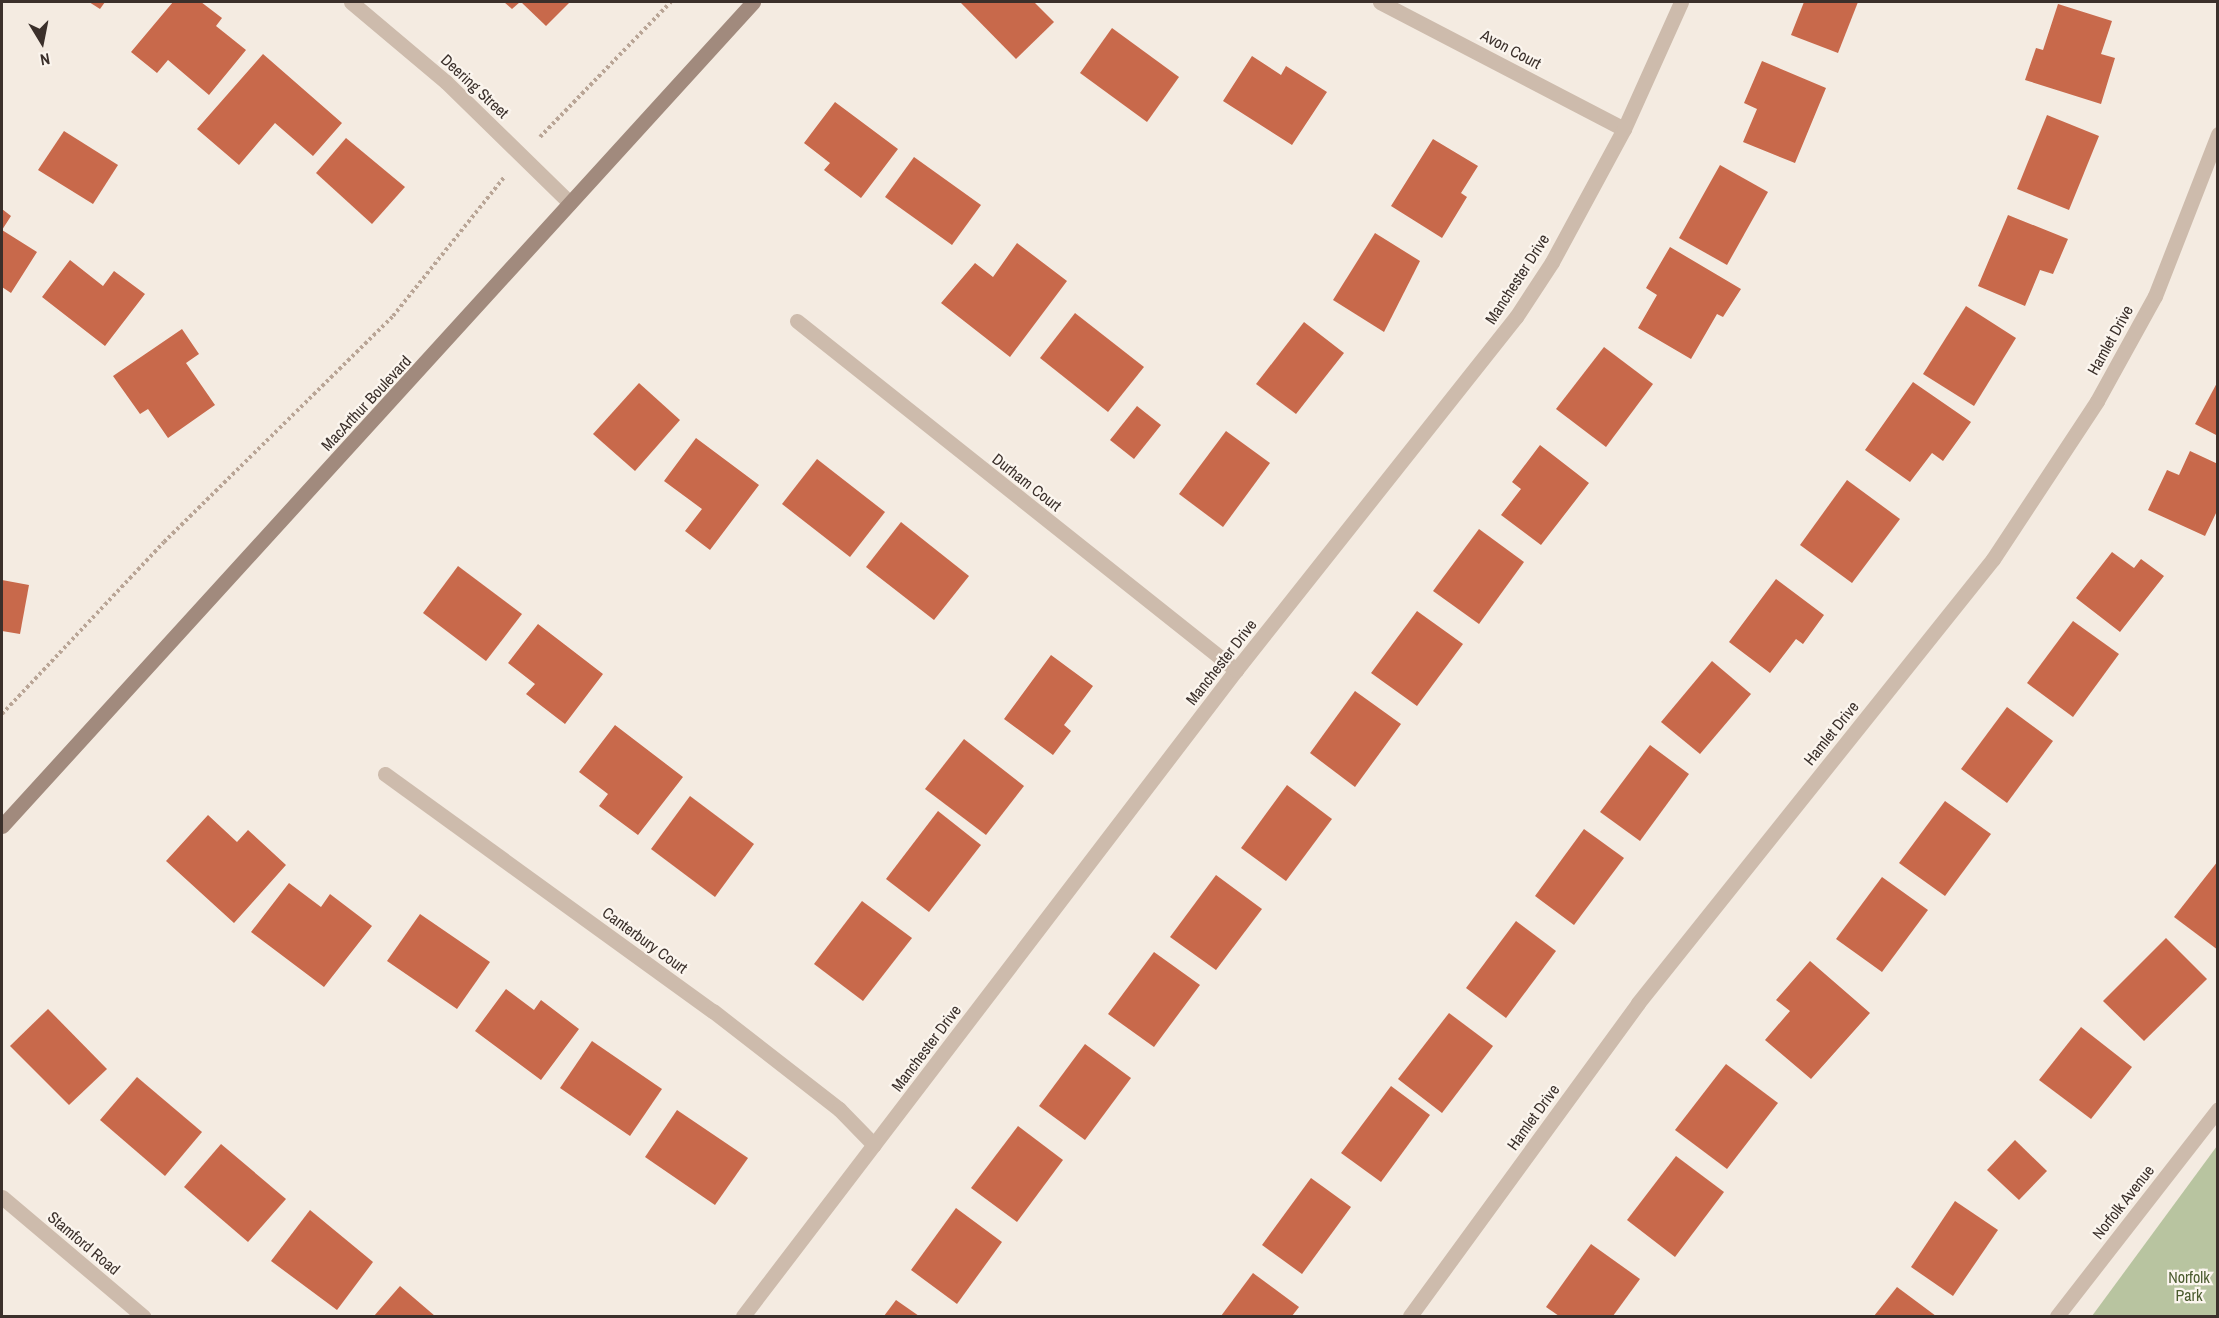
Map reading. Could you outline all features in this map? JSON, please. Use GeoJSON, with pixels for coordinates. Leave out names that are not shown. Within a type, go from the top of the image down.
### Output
{"type":"FeatureCollection","features":[{"type":"Feature","properties":{"kind":"street","name":"Deering Street"},"geometry":{"type":"LineString","coordinates":[[351,2],[524,156],[570,203]]}},
{"type":"Feature","properties":{"kind":"street","name":"MacArthur Boulevard"},"geometry":{"type":"LineString","coordinates":[[2,826],[753,2]]}},
{"type":"Feature","properties":{"kind":"street","name":"Avon Court"},"geometry":{"type":"LineString","coordinates":[[1380,2],[1624,129]]}},
{"type":"Feature","properties":{"kind":"street","name":"Manchester Drive"},"geometry":{"type":"LineString","coordinates":[[743,1317],[1236,670],[1516,317],[1552,262],[1624,129],[1681,2]]}},
{"type":"Feature","properties":{"kind":"street","name":"Hamlet Drive"},"geometry":{"type":"LineString","coordinates":[[1410,1317],[1638,1003],[1993,559],[2097,401],[2155,296],[2217,134]]}},
{"type":"Feature","properties":{"kind":"street","name":"Durham Court"},"geometry":{"type":"LineString","coordinates":[[796,321],[1236,670]]}},
{"type":"Feature","properties":{"kind":"street","name":"Canterbury Court"},"geometry":{"type":"LineString","coordinates":[[385,774],[713,1011],[839,1109],[874,1145]]}},
{"type":"Feature","properties":{"kind":"street","name":"Norfolk Avenue"},"geometry":{"type":"LineString","coordinates":[[2058,1317],[2217,1109]]}},
{"type":"Feature","properties":{"kind":"street","name":"Stamford Road"},"geometry":{"type":"LineString","coordinates":[[2,1197],[143,1317]]}},
{"type":"Feature","properties":{"kind":"path"},"geometry":{"type":"LineString","coordinates":[[2,714],[164,542],[393,316],[524,156],[671,2]]}},
{"type":"Feature","properties":{"kind":"green space","name":"Norfolk Park"},"geometry":{"type":"Polygon","coordinates":[[[2217,1146],[2217,1316],[2092,1316],[2217,1146]]]}},
{"type":"Feature","properties":{"kind":"building"},"geometry":{"type":"Polygon","coordinates":[[[89,2],[105,2],[100,9],[89,2]]]}},
{"type":"Feature","properties":{"kind":"building"},"geometry":{"type":"Polygon","coordinates":[[[173,2],[201,2],[222,18],[216,26],[246,50],[209,95],[168,60],[157,73],[131,52],[173,2]]]}},
{"type":"Feature","properties":{"kind":"building"},"geometry":{"type":"Polygon","coordinates":[[[504,2],[520,2],[512,9],[504,2]]]}},
{"type":"Feature","properties":{"kind":"building"},"geometry":{"type":"Polygon","coordinates":[[[521,2],[570,2],[546,26],[521,2]]]}},
{"type":"Feature","properties":{"kind":"building"},"geometry":{"type":"Polygon","coordinates":[[[1034,2],[1054,22],[1016,59],[961,3],[1034,2]]]}},
{"type":"Feature","properties":{"kind":"building"},"geometry":{"type":"Polygon","coordinates":[[[1804,2],[1858,2],[1838,53],[1791,35],[1804,2]]]}},
{"type":"Feature","properties":{"kind":"building"},"geometry":{"type":"Polygon","coordinates":[[[2058,4],[2112,21],[2101,54],[2115,58],[2101,104],[2025,80],[2036,48],[2043,50],[2058,4]]]}},
{"type":"Feature","properties":{"kind":"building"},"geometry":{"type":"Polygon","coordinates":[[[1112,28],[1179,77],[1147,122],[1080,73],[1112,28]]]}},
{"type":"Feature","properties":{"kind":"building"},"geometry":{"type":"Polygon","coordinates":[[[263,54],[342,123],[313,156],[275,123],[239,165],[197,129],[263,54]]]}},
{"type":"Feature","properties":{"kind":"building"},"geometry":{"type":"Polygon","coordinates":[[[1252,56],[1281,75],[1286,66],[1327,92],[1292,145],[1223,101],[1252,56]]]}},
{"type":"Feature","properties":{"kind":"building"},"geometry":{"type":"Polygon","coordinates":[[[1762,61],[1826,88],[1795,163],[1743,142],[1757,109],[1744,103],[1762,61]]]}},
{"type":"Feature","properties":{"kind":"building"},"geometry":{"type":"Polygon","coordinates":[[[835,102],[898,149],[861,198],[824,170],[830,163],[804,143],[835,102]]]}},
{"type":"Feature","properties":{"kind":"building"},"geometry":{"type":"Polygon","coordinates":[[[2047,115],[2099,136],[2069,210],[2017,189],[2047,115]]]}},
{"type":"Feature","properties":{"kind":"building"},"geometry":{"type":"Polygon","coordinates":[[[64,131],[118,165],[93,204],[38,170],[64,131]]]}},
{"type":"Feature","properties":{"kind":"building"},"geometry":{"type":"Polygon","coordinates":[[[346,138],[405,187],[372,224],[316,173],[346,138]]]}},
{"type":"Feature","properties":{"kind":"building"},"geometry":{"type":"Polygon","coordinates":[[[1433,139],[1478,166],[1461,193],[1467,197],[1442,238],[1391,206],[1433,139]]]}},
{"type":"Feature","properties":{"kind":"building"},"geometry":{"type":"Polygon","coordinates":[[[914,157],[981,205],[952,245],[885,197],[914,157]]]}},
{"type":"Feature","properties":{"kind":"building"},"geometry":{"type":"Polygon","coordinates":[[[1720,165],[1768,192],[1727,265],[1679,238],[1720,165]]]}},
{"type":"Feature","properties":{"kind":"building"},"geometry":{"type":"Polygon","coordinates":[[[2,209],[11,216],[2,230],[2,209]]]}},
{"type":"Feature","properties":{"kind":"building"},"geometry":{"type":"Polygon","coordinates":[[[2008,215],[2068,239],[2053,274],[2040,270],[2025,306],[1978,286],[2008,215]]]}},
{"type":"Feature","properties":{"kind":"building"},"geometry":{"type":"Polygon","coordinates":[[[2,230],[37,252],[11,293],[2,287],[2,230]]]}},
{"type":"Feature","properties":{"kind":"building"},"geometry":{"type":"Polygon","coordinates":[[[1375,233],[1420,261],[1384,332],[1333,300],[1375,233]]]}},
{"type":"Feature","properties":{"kind":"building"},"geometry":{"type":"Polygon","coordinates":[[[1017,243],[1067,281],[1010,357],[941,303],[975,263],[993,277],[1017,243]]]}},
{"type":"Feature","properties":{"kind":"building"},"geometry":{"type":"Polygon","coordinates":[[[1670,247],[1741,289],[1723,317],[1717,314],[1691,359],[1638,328],[1657,295],[1646,288],[1670,247]]]}},
{"type":"Feature","properties":{"kind":"building"},"geometry":{"type":"Polygon","coordinates":[[[70,260],[103,286],[114,271],[145,294],[105,346],[42,297],[70,260]]]}},
{"type":"Feature","properties":{"kind":"building"},"geometry":{"type":"Polygon","coordinates":[[[1966,306],[2016,338],[1974,406],[1923,374],[1966,306]]]}},
{"type":"Feature","properties":{"kind":"building"},"geometry":{"type":"Polygon","coordinates":[[[1075,313],[1144,367],[1108,412],[1040,358],[1075,313]]]}},
{"type":"Feature","properties":{"kind":"building"},"geometry":{"type":"Polygon","coordinates":[[[1304,322],[1344,353],[1296,414],[1256,384],[1304,322]]]}},
{"type":"Feature","properties":{"kind":"building"},"geometry":{"type":"Polygon","coordinates":[[[182,329],[199,354],[186,363],[215,405],[168,438],[148,409],[140,414],[113,376],[182,329]]]}},
{"type":"Feature","properties":{"kind":"building"},"geometry":{"type":"Polygon","coordinates":[[[1604,347],[1653,384],[1606,447],[1556,409],[1604,347]]]}},
{"type":"Feature","properties":{"kind":"building"},"geometry":{"type":"Polygon","coordinates":[[[2218,381],[2218,436],[2195,424],[2218,381]]]}},
{"type":"Feature","properties":{"kind":"building"},"geometry":{"type":"Polygon","coordinates":[[[1913,382],[1971,422],[1943,461],[1932,453],[1910,482],[1865,450],[1913,382]]]}},
{"type":"Feature","properties":{"kind":"building"},"geometry":{"type":"Polygon","coordinates":[[[639,383],[680,420],[635,471],[593,434],[639,383]]]}},
{"type":"Feature","properties":{"kind":"building"},"geometry":{"type":"Polygon","coordinates":[[[1137,406],[1161,425],[1134,459],[1110,440],[1137,406]]]}},
{"type":"Feature","properties":{"kind":"building"},"geometry":{"type":"Polygon","coordinates":[[[1226,431],[1270,463],[1223,527],[1179,494],[1226,431]]]}},
{"type":"Feature","properties":{"kind":"building"},"geometry":{"type":"Polygon","coordinates":[[[696,438],[759,485],[710,550],[685,531],[702,509],[664,481],[696,438]]]}},
{"type":"Feature","properties":{"kind":"building"},"geometry":{"type":"Polygon","coordinates":[[[1540,445],[1589,483],[1541,545],[1501,515],[1521,489],[1512,482],[1540,445]]]}},
{"type":"Feature","properties":{"kind":"building"},"geometry":{"type":"Polygon","coordinates":[[[2190,451],[2218,464],[2218,509],[2205,536],[2148,510],[2167,470],[2179,475],[2190,451]]]}},
{"type":"Feature","properties":{"kind":"building"},"geometry":{"type":"Polygon","coordinates":[[[817,459],[885,512],[850,557],[782,504],[817,459]]]}},
{"type":"Feature","properties":{"kind":"building"},"geometry":{"type":"Polygon","coordinates":[[[1847,480],[1900,519],[1852,583],[1800,545],[1847,480]]]}},
{"type":"Feature","properties":{"kind":"building"},"geometry":{"type":"Polygon","coordinates":[[[901,522],[969,576],[934,620],[866,567],[901,522]]]}},
{"type":"Feature","properties":{"kind":"building"},"geometry":{"type":"Polygon","coordinates":[[[1479,529],[1524,562],[1479,624],[1433,591],[1479,529]]]}},
{"type":"Feature","properties":{"kind":"building"},"geometry":{"type":"Polygon","coordinates":[[[2112,552],[2134,568],[2141,559],[2164,576],[2120,632],[2076,598],[2112,552]]]}},
{"type":"Feature","properties":{"kind":"building"},"geometry":{"type":"Polygon","coordinates":[[[458,566],[522,614],[486,661],[423,613],[458,566]]]}},
{"type":"Feature","properties":{"kind":"building"},"geometry":{"type":"Polygon","coordinates":[[[1776,579],[1824,615],[1803,644],[1796,639],[1770,673],[1729,642],[1776,579]]]}},
{"type":"Feature","properties":{"kind":"building"},"geometry":{"type":"Polygon","coordinates":[[[2,580],[29,585],[20,634],[2,631],[2,580]]]}},
{"type":"Feature","properties":{"kind":"building"},"geometry":{"type":"Polygon","coordinates":[[[1417,611],[1463,644],[1417,706],[1371,673],[1417,611]]]}},
{"type":"Feature","properties":{"kind":"building"},"geometry":{"type":"Polygon","coordinates":[[[2073,621],[2119,654],[2073,717],[2027,683],[2073,621]]]}},
{"type":"Feature","properties":{"kind":"building"},"geometry":{"type":"Polygon","coordinates":[[[538,624],[603,674],[565,724],[526,694],[535,684],[508,663],[538,624]]]}},
{"type":"Feature","properties":{"kind":"building"},"geometry":{"type":"Polygon","coordinates":[[[1051,655],[1093,686],[1064,725],[1071,731],[1053,755],[1004,719],[1051,655]]]}},
{"type":"Feature","properties":{"kind":"building"},"geometry":{"type":"Polygon","coordinates":[[[1712,661],[1751,694],[1700,754],[1661,722],[1712,661]]]}},
{"type":"Feature","properties":{"kind":"building"},"geometry":{"type":"Polygon","coordinates":[[[1355,691],[1401,724],[1355,787],[1310,753],[1355,691]]]}},
{"type":"Feature","properties":{"kind":"building"},"geometry":{"type":"Polygon","coordinates":[[[2007,707],[2053,741],[2007,803],[1961,769],[2007,707]]]}},
{"type":"Feature","properties":{"kind":"building"},"geometry":{"type":"Polygon","coordinates":[[[615,725],[683,777],[638,835],[599,806],[608,794],[579,772],[615,725]]]}},
{"type":"Feature","properties":{"kind":"building"},"geometry":{"type":"Polygon","coordinates":[[[964,739],[1024,786],[986,835],[925,789],[964,739]]]}},
{"type":"Feature","properties":{"kind":"building"},"geometry":{"type":"Polygon","coordinates":[[[1650,745],[1689,774],[1640,841],[1600,812],[1650,745]]]}},
{"type":"Feature","properties":{"kind":"building"},"geometry":{"type":"Polygon","coordinates":[[[1287,785],[1332,819],[1286,881],[1241,848],[1287,785]]]}},
{"type":"Feature","properties":{"kind":"building"},"geometry":{"type":"Polygon","coordinates":[[[690,796],[754,844],[715,897],[651,849],[690,796]]]}},
{"type":"Feature","properties":{"kind":"building"},"geometry":{"type":"Polygon","coordinates":[[[1945,801],[1991,834],[1945,896],[1899,863],[1945,801]]]}},
{"type":"Feature","properties":{"kind":"building"},"geometry":{"type":"Polygon","coordinates":[[[938,811],[981,845],[929,912],[886,879],[938,811]]]}},
{"type":"Feature","properties":{"kind":"building"},"geometry":{"type":"Polygon","coordinates":[[[208,815],[237,842],[248,830],[286,865],[234,923],[166,861],[208,815]]]}},
{"type":"Feature","properties":{"kind":"building"},"geometry":{"type":"Polygon","coordinates":[[[1584,829],[1624,858],[1574,925],[1535,896],[1584,829]]]}},
{"type":"Feature","properties":{"kind":"building"},"geometry":{"type":"Polygon","coordinates":[[[2218,861],[2218,950],[2174,917],[2218,861]]]}},
{"type":"Feature","properties":{"kind":"building"},"geometry":{"type":"Polygon","coordinates":[[[1216,875],[1262,909],[1216,970],[1170,937],[1216,875]]]}},
{"type":"Feature","properties":{"kind":"building"},"geometry":{"type":"Polygon","coordinates":[[[1882,877],[1928,910],[1882,972],[1836,939],[1882,877]]]}},
{"type":"Feature","properties":{"kind":"building"},"geometry":{"type":"Polygon","coordinates":[[[289,883],[321,907],[330,894],[372,926],[324,987],[251,932],[289,883]]]}},
{"type":"Feature","properties":{"kind":"building"},"geometry":{"type":"Polygon","coordinates":[[[862,901],[912,938],[863,1001],[814,964],[862,901]]]}},
{"type":"Feature","properties":{"kind":"building"},"geometry":{"type":"Polygon","coordinates":[[[420,914],[490,962],[457,1009],[387,961],[420,914]]]}},
{"type":"Feature","properties":{"kind":"building"},"geometry":{"type":"Polygon","coordinates":[[[1516,921],[1556,951],[1506,1018],[1466,988],[1516,921]]]}},
{"type":"Feature","properties":{"kind":"building"},"geometry":{"type":"Polygon","coordinates":[[[2166,938],[2207,979],[2144,1041],[2103,1001],[2166,938]]]}},
{"type":"Feature","properties":{"kind":"building"},"geometry":{"type":"Polygon","coordinates":[[[1154,952],[1200,985],[1154,1047],[1108,1014],[1154,952]]]}},
{"type":"Feature","properties":{"kind":"building"},"geometry":{"type":"Polygon","coordinates":[[[1810,961],[1870,1013],[1811,1079],[1765,1040],[1790,1011],[1776,1000],[1810,961]]]}},
{"type":"Feature","properties":{"kind":"building"},"geometry":{"type":"Polygon","coordinates":[[[506,989],[534,1010],[541,1000],[579,1029],[541,1080],[475,1031],[506,989]]]}},
{"type":"Feature","properties":{"kind":"building"},"geometry":{"type":"Polygon","coordinates":[[[48,1009],[107,1069],[69,1105],[10,1046],[48,1009]]]}},
{"type":"Feature","properties":{"kind":"building"},"geometry":{"type":"Polygon","coordinates":[[[1449,1013],[1493,1046],[1442,1113],[1398,1079],[1449,1013]]]}},
{"type":"Feature","properties":{"kind":"building"},"geometry":{"type":"Polygon","coordinates":[[[2081,1027],[2132,1067],[2091,1119],[2039,1080],[2081,1027]]]}},
{"type":"Feature","properties":{"kind":"building"},"geometry":{"type":"Polygon","coordinates":[[[592,1041],[662,1089],[630,1136],[560,1088],[592,1041]]]}},
{"type":"Feature","properties":{"kind":"building"},"geometry":{"type":"Polygon","coordinates":[[[1085,1044],[1131,1078],[1085,1140],[1039,1106],[1085,1044]]]}},
{"type":"Feature","properties":{"kind":"building"},"geometry":{"type":"Polygon","coordinates":[[[1726,1064],[1778,1103],[1727,1169],[1675,1130],[1726,1064]]]}},
{"type":"Feature","properties":{"kind":"building"},"geometry":{"type":"Polygon","coordinates":[[[137,1077],[202,1132],[165,1176],[100,1120],[137,1077]]]}},
{"type":"Feature","properties":{"kind":"building"},"geometry":{"type":"Polygon","coordinates":[[[1391,1086],[1430,1115],[1381,1182],[1341,1153],[1391,1086]]]}},
{"type":"Feature","properties":{"kind":"building"},"geometry":{"type":"Polygon","coordinates":[[[677,1110],[748,1158],[715,1205],[645,1157],[677,1110]]]}},
{"type":"Feature","properties":{"kind":"building"},"geometry":{"type":"Polygon","coordinates":[[[1018,1126],[1063,1160],[1017,1222],[971,1188],[1018,1126]]]}},
{"type":"Feature","properties":{"kind":"building"},"geometry":{"type":"Polygon","coordinates":[[[2015,1140],[2047,1171],[2019,1200],[1987,1170],[2015,1140]]]}},
{"type":"Feature","properties":{"kind":"building"},"geometry":{"type":"Polygon","coordinates":[[[221,1144],[286,1199],[248,1242],[184,1187],[221,1144]]]}},
{"type":"Feature","properties":{"kind":"building"},"geometry":{"type":"Polygon","coordinates":[[[1676,1156],[1724,1192],[1675,1257],[1627,1220],[1676,1156]]]}},
{"type":"Feature","properties":{"kind":"building"},"geometry":{"type":"Polygon","coordinates":[[[1311,1178],[1351,1207],[1302,1274],[1262,1245],[1311,1178]]]}},
{"type":"Feature","properties":{"kind":"building"},"geometry":{"type":"Polygon","coordinates":[[[1955,1201],[1998,1230],[1953,1296],[1911,1267],[1955,1201]]]}},
{"type":"Feature","properties":{"kind":"building"},"geometry":{"type":"Polygon","coordinates":[[[956,1208],[1002,1242],[957,1304],[911,1270],[956,1208]]]}},
{"type":"Feature","properties":{"kind":"building"},"geometry":{"type":"Polygon","coordinates":[[[310,1210],[373,1262],[337,1310],[271,1261],[310,1210]]]}},
{"type":"Feature","properties":{"kind":"building"},"geometry":{"type":"Polygon","coordinates":[[[1591,1244],[1640,1279],[1613,1316],[1559,1316],[1546,1307],[1591,1244]]]}},
{"type":"Feature","properties":{"kind":"building"},"geometry":{"type":"Polygon","coordinates":[[[1253,1273],[1299,1307],[1292,1316],[1221,1316],[1253,1273]]]}},
{"type":"Feature","properties":{"kind":"building"},"geometry":{"type":"Polygon","coordinates":[[[400,1286],[435,1316],[374,1316],[400,1286]]]}},
{"type":"Feature","properties":{"kind":"building"},"geometry":{"type":"Polygon","coordinates":[[[1897,1287],[1936,1316],[1874,1316],[1897,1287]]]}},
{"type":"Feature","properties":{"kind":"building"},"geometry":{"type":"Polygon","coordinates":[[[896,1300],[919,1316],[884,1316],[896,1300]]]}}]}
